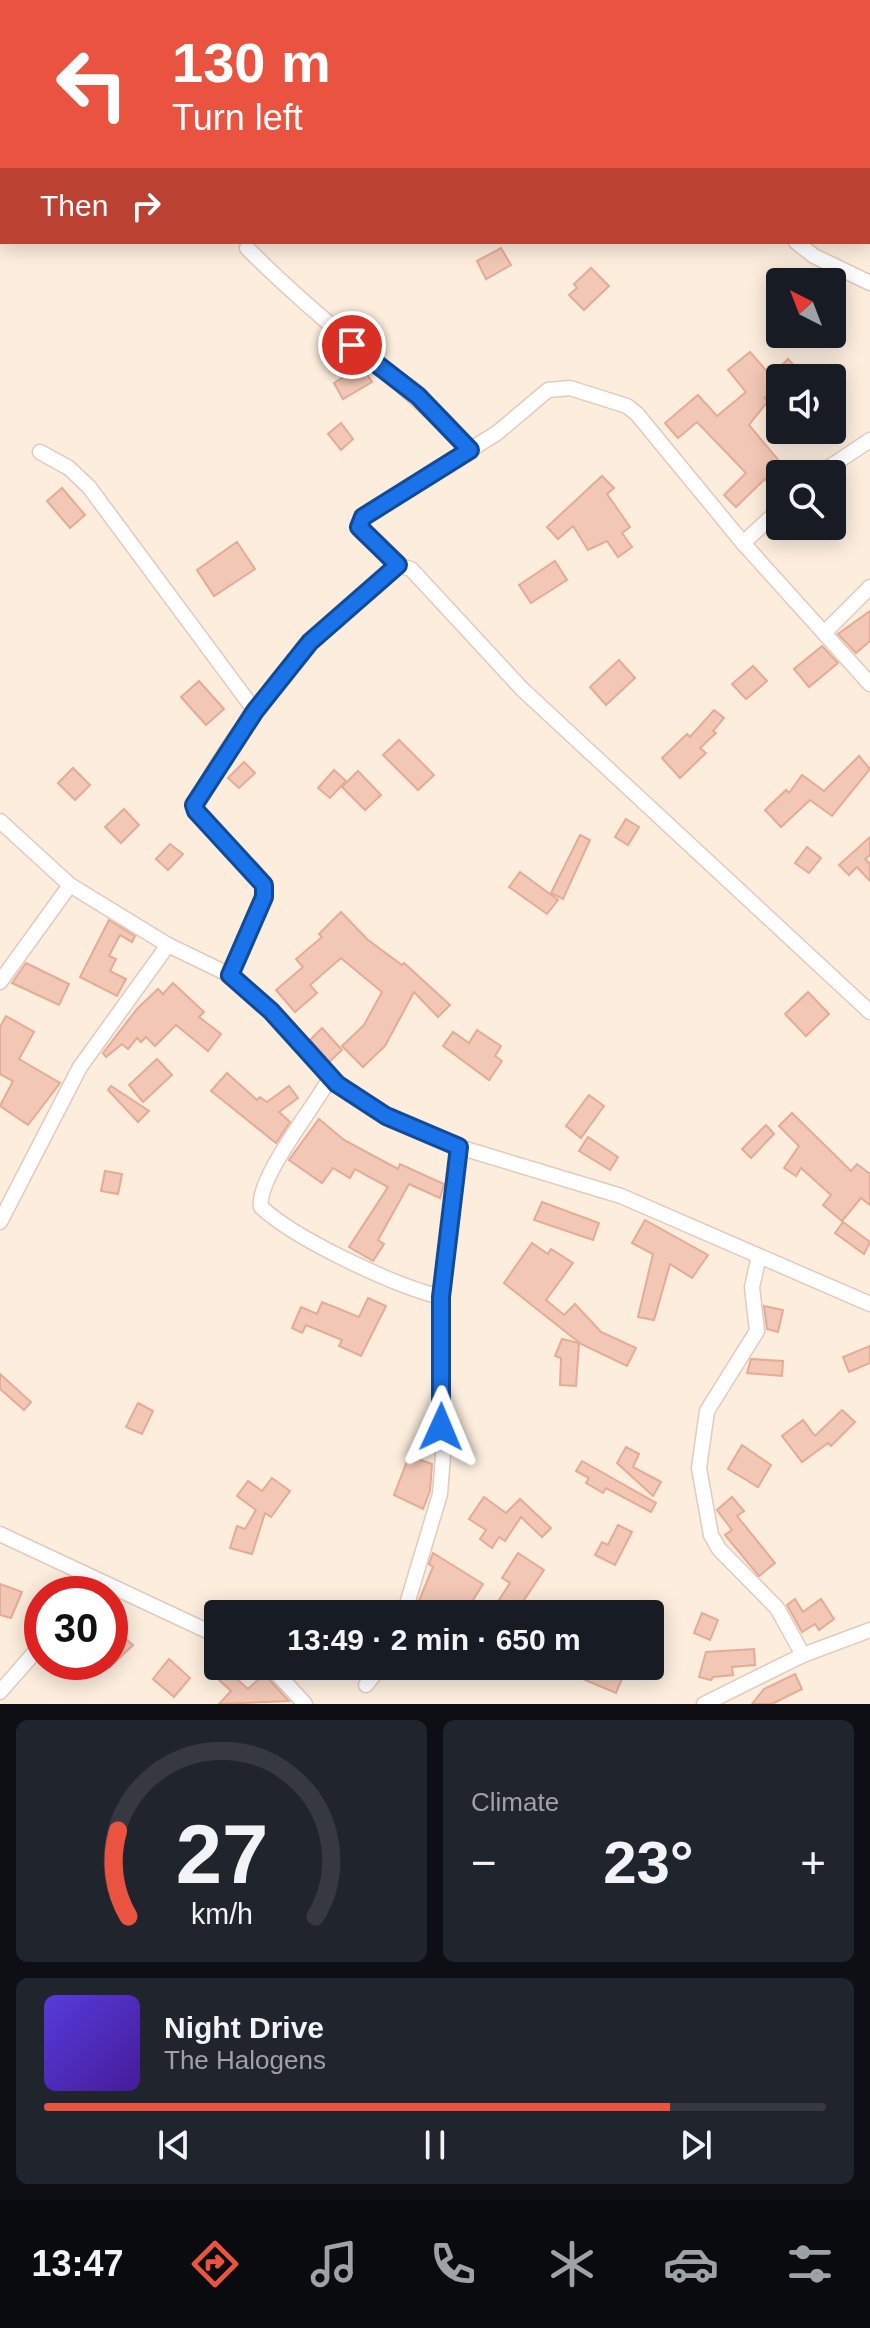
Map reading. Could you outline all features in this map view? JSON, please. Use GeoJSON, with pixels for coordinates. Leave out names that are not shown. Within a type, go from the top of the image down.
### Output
{"type":"FeatureCollection","features":[{"type":"Feature","properties":{"kind":"street"},"geometry":{"type":"LineString","coordinates":[[799,244],[814,256],[870,283]]}},
{"type":"Feature","properties":{"kind":"street"},"geometry":{"type":"LineString","coordinates":[[247,248],[299,301],[375,366],[418,396],[470,450]]}},
{"type":"Feature","properties":{"kind":"street"},"geometry":{"type":"LineString","coordinates":[[870,684],[743,543],[627,406],[570,388],[548,390],[497,433],[363,517],[359,527],[398,565],[411,569],[522,689],[870,1012]]}},
{"type":"Feature","properties":{"kind":"street"},"geometry":{"type":"LineString","coordinates":[[840,460],[870,440]]}},
{"type":"Feature","properties":{"kind":"street"},"geometry":{"type":"LineString","coordinates":[[40,452],[69,468],[89,487],[255,711]]}},
{"type":"Feature","properties":{"kind":"street"},"geometry":{"type":"LineString","coordinates":[[743,543],[766,522]]}},
{"type":"Feature","properties":{"kind":"street"},"geometry":{"type":"LineString","coordinates":[[230,975],[264,897],[264,885],[196,811],[194,805],[255,711],[310,642],[398,565]]}},
{"type":"Feature","properties":{"kind":"street"},"geometry":{"type":"LineString","coordinates":[[824,633],[870,587]]}},
{"type":"Feature","properties":{"kind":"street"},"geometry":{"type":"LineString","coordinates":[[0,821],[70,885],[168,945],[230,975],[271,1011],[330,1078],[386,1116],[459,1147],[621,1196],[870,1304]]}},
{"type":"Feature","properties":{"kind":"street"},"geometry":{"type":"LineString","coordinates":[[0,982],[70,885]]}},
{"type":"Feature","properties":{"kind":"street"},"geometry":{"type":"LineString","coordinates":[[0,1222],[80,1067],[168,945]]}},
{"type":"Feature","properties":{"kind":"street"},"geometry":{"type":"LineString","coordinates":[[330,1078],[269,1177],[259,1197],[261,1207],[339,1255],[411,1290],[441,1297]]}},
{"type":"Feature","properties":{"kind":"street"},"geometry":{"type":"LineString","coordinates":[[408,1600],[440,1494],[443,1455],[441,1297],[459,1147]]}},
{"type":"Feature","properties":{"kind":"street"},"geometry":{"type":"LineString","coordinates":[[759,1256],[752,1287],[757,1331],[707,1411],[699,1468],[711,1535],[719,1549],[777,1608],[803,1655]]}},
{"type":"Feature","properties":{"kind":"street"},"geometry":{"type":"LineString","coordinates":[[0,1534],[204,1629]]}},
{"type":"Feature","properties":{"kind":"street"},"geometry":{"type":"LineString","coordinates":[[704,1704],[803,1655],[870,1630]]}},
{"type":"Feature","properties":{"kind":"street"},"geometry":{"type":"LineString","coordinates":[[0,1692],[24,1665]]}},
{"type":"Feature","properties":{"kind":"street"},"geometry":{"type":"LineString","coordinates":[[283,1680],[305,1704]]}},
{"type":"Feature","properties":{"kind":"street"},"geometry":{"type":"LineString","coordinates":[[366,1685],[370,1680]]}},
{"type":"Feature","properties":{"kind":"building"},"geometry":{"type":"Polygon","coordinates":[[[501,248],[511,265],[486,279],[477,261],[501,248]]]}},
{"type":"Feature","properties":{"kind":"building"},"geometry":{"type":"Polygon","coordinates":[[[591,268],[609,286],[584,310],[569,295],[577,288],[574,284],[591,268]]]}},
{"type":"Feature","properties":{"kind":"building"},"geometry":{"type":"Polygon","coordinates":[[[750,352],[766,370],[766,404],[749,425],[778,460],[766,460],[766,480],[736,507],[724,495],[746,473],[697,422],[678,438],[665,423],[698,395],[717,416],[746,392],[728,370],[750,352]]]}},
{"type":"Feature","properties":{"kind":"building"},"geometry":{"type":"Polygon","coordinates":[[[359,362],[372,382],[343,399],[334,383],[350,373],[348,369],[359,362]]]}},
{"type":"Feature","properties":{"kind":"building"},"geometry":{"type":"Polygon","coordinates":[[[341,423],[353,439],[341,450],[328,434],[341,423]]]}},
{"type":"Feature","properties":{"kind":"building"},"geometry":{"type":"Polygon","coordinates":[[[602,476],[614,488],[607,494],[630,527],[622,533],[632,547],[618,557],[607,541],[588,550],[573,526],[558,539],[547,527],[602,476]]]}},
{"type":"Feature","properties":{"kind":"building"},"geometry":{"type":"Polygon","coordinates":[[[62,488],[85,515],[70,528],[47,501],[62,488]]]}},
{"type":"Feature","properties":{"kind":"building"},"geometry":{"type":"Polygon","coordinates":[[[237,542],[255,569],[214,596],[197,570],[237,542]]]}},
{"type":"Feature","properties":{"kind":"building"},"geometry":{"type":"Polygon","coordinates":[[[555,561],[567,580],[531,603],[519,585],[555,561]]]}},
{"type":"Feature","properties":{"kind":"building"},"geometry":{"type":"Polygon","coordinates":[[[870,611],[870,641],[856,653],[838,634],[870,611]]]}},
{"type":"Feature","properties":{"kind":"building"},"geometry":{"type":"Polygon","coordinates":[[[822,646],[838,663],[809,687],[794,669],[822,646]]]}},
{"type":"Feature","properties":{"kind":"building"},"geometry":{"type":"Polygon","coordinates":[[[619,660],[635,678],[606,705],[590,687],[619,660]]]}},
{"type":"Feature","properties":{"kind":"building"},"geometry":{"type":"Polygon","coordinates":[[[753,666],[767,681],[746,699],[732,684],[753,666]]]}},
{"type":"Feature","properties":{"kind":"building"},"geometry":{"type":"Polygon","coordinates":[[[199,681],[224,709],[206,725],[181,697],[199,681]]]}},
{"type":"Feature","properties":{"kind":"building"},"geometry":{"type":"Polygon","coordinates":[[[714,710],[724,718],[713,731],[716,733],[700,748],[706,753],[680,778],[662,758],[687,734],[690,737],[714,710]]]}},
{"type":"Feature","properties":{"kind":"building"},"geometry":{"type":"Polygon","coordinates":[[[399,740],[434,775],[418,790],[383,755],[399,740]]]}},
{"type":"Feature","properties":{"kind":"building"},"geometry":{"type":"Polygon","coordinates":[[[859,756],[870,769],[832,816],[810,800],[781,827],[765,810],[786,790],[789,793],[802,775],[824,791],[859,756]]]}},
{"type":"Feature","properties":{"kind":"building"},"geometry":{"type":"Polygon","coordinates":[[[244,762],[255,773],[239,788],[228,778],[244,762]]]}},
{"type":"Feature","properties":{"kind":"building"},"geometry":{"type":"Polygon","coordinates":[[[73,768],[90,785],[75,800],[58,783],[73,768]]]}},
{"type":"Feature","properties":{"kind":"building"},"geometry":{"type":"Polygon","coordinates":[[[334,770],[346,781],[330,798],[318,788],[334,770]]]}},
{"type":"Feature","properties":{"kind":"building"},"geometry":{"type":"Polygon","coordinates":[[[358,771],[381,795],[365,810],[342,787],[358,771]]]}},
{"type":"Feature","properties":{"kind":"building"},"geometry":{"type":"Polygon","coordinates":[[[124,809],[139,825],[121,843],[105,827],[124,809]]]}},
{"type":"Feature","properties":{"kind":"building"},"geometry":{"type":"Polygon","coordinates":[[[626,819],[639,827],[628,845],[615,837],[626,819]]]}},
{"type":"Feature","properties":{"kind":"building"},"geometry":{"type":"Polygon","coordinates":[[[580,835],[590,840],[563,899],[551,893],[580,835]]]}},
{"type":"Feature","properties":{"kind":"building"},"geometry":{"type":"Polygon","coordinates":[[[870,837],[870,855],[865,859],[870,864],[870,881],[857,867],[849,875],[839,865],[870,837]]]}},
{"type":"Feature","properties":{"kind":"building"},"geometry":{"type":"Polygon","coordinates":[[[170,844],[183,854],[168,870],[156,859],[170,844]]]}},
{"type":"Feature","properties":{"kind":"building"},"geometry":{"type":"Polygon","coordinates":[[[807,847],[821,858],[809,873],[795,863],[807,847]]]}},
{"type":"Feature","properties":{"kind":"building"},"geometry":{"type":"Polygon","coordinates":[[[520,872],[558,900],[547,914],[509,887],[520,872]]]}},
{"type":"Feature","properties":{"kind":"building"},"geometry":{"type":"Polygon","coordinates":[[[341,912],[368,940],[402,965],[404,963],[450,1005],[438,1017],[414,992],[385,1046],[363,1067],[342,1046],[364,1025],[382,992],[341,958],[310,985],[317,993],[295,1012],[276,990],[303,967],[296,959],[322,937],[319,934],[341,912]]]}},
{"type":"Feature","properties":{"kind":"building"},"geometry":{"type":"Polygon","coordinates":[[[109,920],[135,936],[132,942],[120,935],[109,956],[116,959],[110,971],[126,979],[117,996],[80,977],[109,920]]]}},
{"type":"Feature","properties":{"kind":"building"},"geometry":{"type":"Polygon","coordinates":[[[26,963],[69,984],[59,1005],[12,983],[26,963]]]}},
{"type":"Feature","properties":{"kind":"building"},"geometry":{"type":"Polygon","coordinates":[[[173,983],[204,1012],[199,1017],[221,1034],[208,1051],[176,1025],[155,1046],[146,1037],[141,1042],[137,1038],[128,1049],[122,1044],[106,1057],[103,1053],[137,1009],[158,989],[163,994],[173,983]]]}},
{"type":"Feature","properties":{"kind":"building"},"geometry":{"type":"Polygon","coordinates":[[[808,992],[829,1014],[806,1036],[785,1014],[808,992]]]}},
{"type":"Feature","properties":{"kind":"building"},"geometry":{"type":"Polygon","coordinates":[[[6,1016],[34,1032],[19,1059],[60,1083],[28,1125],[0,1106],[13,1081],[0,1074],[0,1027],[6,1016]]]}},
{"type":"Feature","properties":{"kind":"building"},"geometry":{"type":"Polygon","coordinates":[[[322,1028],[342,1050],[329,1062],[310,1040],[322,1028]]]}},
{"type":"Feature","properties":{"kind":"building"},"geometry":{"type":"Polygon","coordinates":[[[477,1030],[501,1046],[495,1056],[502,1061],[489,1080],[443,1046],[453,1032],[469,1043],[477,1030]]]}},
{"type":"Feature","properties":{"kind":"building"},"geometry":{"type":"Polygon","coordinates":[[[157,1059],[172,1075],[143,1102],[129,1085],[157,1059]]]}},
{"type":"Feature","properties":{"kind":"building"},"geometry":{"type":"Polygon","coordinates":[[[227,1073],[257,1100],[260,1097],[267,1102],[289,1086],[298,1098],[279,1112],[290,1122],[276,1143],[211,1091],[227,1073]]]}},
{"type":"Feature","properties":{"kind":"building"},"geometry":{"type":"Polygon","coordinates":[[[111,1086],[149,1111],[138,1122],[108,1090],[111,1086]]]}},
{"type":"Feature","properties":{"kind":"building"},"geometry":{"type":"Polygon","coordinates":[[[589,1095],[604,1106],[581,1138],[566,1126],[589,1095]]]}},
{"type":"Feature","properties":{"kind":"building"},"geometry":{"type":"Polygon","coordinates":[[[792,1113],[851,1171],[857,1164],[870,1174],[870,1205],[861,1198],[842,1221],[823,1205],[831,1195],[801,1168],[796,1176],[784,1168],[799,1146],[779,1126],[792,1113]]]}},
{"type":"Feature","properties":{"kind":"building"},"geometry":{"type":"Polygon","coordinates":[[[319,1119],[344,1140],[398,1169],[400,1164],[444,1184],[440,1198],[409,1184],[378,1240],[384,1244],[373,1261],[349,1247],[388,1187],[355,1169],[350,1178],[333,1168],[322,1183],[289,1160],[319,1119]]]}},
{"type":"Feature","properties":{"kind":"building"},"geometry":{"type":"Polygon","coordinates":[[[766,1125],[774,1134],[751,1158],[742,1149],[766,1125]]]}},
{"type":"Feature","properties":{"kind":"building"},"geometry":{"type":"Polygon","coordinates":[[[588,1137],[618,1157],[610,1170],[579,1151],[588,1137]]]}},
{"type":"Feature","properties":{"kind":"building"},"geometry":{"type":"Polygon","coordinates":[[[105,1171],[122,1174],[118,1194],[101,1191],[105,1171]]]}},
{"type":"Feature","properties":{"kind":"building"},"geometry":{"type":"Polygon","coordinates":[[[542,1202],[599,1223],[593,1240],[534,1220],[542,1202]]]}},
{"type":"Feature","properties":{"kind":"building"},"geometry":{"type":"Polygon","coordinates":[[[645,1220],[708,1255],[692,1278],[670,1264],[654,1320],[638,1317],[653,1254],[632,1243],[645,1220]]]}},
{"type":"Feature","properties":{"kind":"building"},"geometry":{"type":"Polygon","coordinates":[[[843,1222],[870,1242],[864,1254],[835,1233],[843,1222]]]}},
{"type":"Feature","properties":{"kind":"building"},"geometry":{"type":"Polygon","coordinates":[[[532,1243],[548,1254],[551,1249],[573,1263],[546,1300],[564,1315],[575,1304],[601,1332],[636,1348],[627,1366],[581,1344],[504,1283],[532,1243]]]}},
{"type":"Feature","properties":{"kind":"building"},"geometry":{"type":"Polygon","coordinates":[[[368,1298],[386,1306],[361,1356],[339,1346],[342,1340],[306,1325],[302,1333],[292,1328],[301,1307],[317,1314],[322,1302],[359,1317],[368,1298]]]}},
{"type":"Feature","properties":{"kind":"building"},"geometry":{"type":"Polygon","coordinates":[[[764,1306],[783,1310],[778,1332],[767,1329],[764,1306]]]}},
{"type":"Feature","properties":{"kind":"building"},"geometry":{"type":"Polygon","coordinates":[[[562,1339],[579,1343],[576,1386],[560,1385],[561,1358],[555,1356],[562,1339]]]}},
{"type":"Feature","properties":{"kind":"building"},"geometry":{"type":"Polygon","coordinates":[[[870,1346],[870,1363],[849,1372],[843,1357],[870,1346]]]}},
{"type":"Feature","properties":{"kind":"building"},"geometry":{"type":"Polygon","coordinates":[[[751,1359],[783,1361],[782,1376],[747,1373],[751,1359]]]}},
{"type":"Feature","properties":{"kind":"building"},"geometry":{"type":"Polygon","coordinates":[[[0,1374],[31,1402],[24,1410],[0,1389],[0,1374]]]}},
{"type":"Feature","properties":{"kind":"building"},"geometry":{"type":"Polygon","coordinates":[[[138,1403],[153,1411],[142,1434],[126,1427],[138,1403]]]}},
{"type":"Feature","properties":{"kind":"building"},"geometry":{"type":"Polygon","coordinates":[[[842,1410],[855,1422],[831,1446],[828,1443],[802,1462],[782,1436],[803,1420],[815,1436],[842,1410]]]}},
{"type":"Feature","properties":{"kind":"building"},"geometry":{"type":"Polygon","coordinates":[[[742,1445],[771,1465],[758,1487],[728,1469],[742,1445]]]}},
{"type":"Feature","properties":{"kind":"building"},"geometry":{"type":"Polygon","coordinates":[[[626,1447],[639,1454],[633,1467],[661,1482],[653,1496],[617,1463],[626,1447]]]}},
{"type":"Feature","properties":{"kind":"building"},"geometry":{"type":"Polygon","coordinates":[[[409,1456],[432,1464],[430,1491],[423,1509],[394,1495],[409,1456]]]}},
{"type":"Feature","properties":{"kind":"building"},"geometry":{"type":"Polygon","coordinates":[[[582,1461],[656,1503],[651,1512],[606,1488],[603,1493],[586,1483],[589,1478],[576,1471],[582,1461]]]}},
{"type":"Feature","properties":{"kind":"building"},"geometry":{"type":"Polygon","coordinates":[[[272,1478],[290,1491],[271,1517],[265,1513],[252,1554],[230,1548],[237,1526],[245,1529],[256,1510],[237,1496],[248,1481],[262,1491],[272,1478]]]}},
{"type":"Feature","properties":{"kind":"building"},"geometry":{"type":"Polygon","coordinates":[[[484,1497],[506,1513],[520,1499],[551,1528],[542,1537],[521,1517],[505,1541],[499,1537],[492,1548],[480,1539],[486,1530],[469,1519],[484,1497]]]}},
{"type":"Feature","properties":{"kind":"building"},"geometry":{"type":"Polygon","coordinates":[[[732,1497],[744,1511],[737,1516],[775,1563],[759,1576],[725,1535],[732,1530],[717,1510],[732,1497]]]}},
{"type":"Feature","properties":{"kind":"building"},"geometry":{"type":"Polygon","coordinates":[[[618,1525],[632,1532],[615,1565],[595,1555],[602,1542],[608,1545],[618,1525]]]}},
{"type":"Feature","properties":{"kind":"building"},"geometry":{"type":"Polygon","coordinates":[[[433,1553],[483,1584],[473,1600],[419,1600],[433,1567],[429,1564],[433,1553]]]}},
{"type":"Feature","properties":{"kind":"building"},"geometry":{"type":"Polygon","coordinates":[[[518,1553],[544,1570],[524,1600],[499,1600],[510,1583],[502,1578],[518,1553]]]}},
{"type":"Feature","properties":{"kind":"building"},"geometry":{"type":"Polygon","coordinates":[[[0,1584],[22,1592],[11,1618],[0,1615],[0,1584]]]}},
{"type":"Feature","properties":{"kind":"building"},"geometry":{"type":"Polygon","coordinates":[[[795,1599],[803,1612],[821,1599],[834,1619],[819,1630],[815,1624],[802,1632],[787,1605],[795,1599]]]}},
{"type":"Feature","properties":{"kind":"building"},"geometry":{"type":"Polygon","coordinates":[[[702,1613],[718,1620],[710,1640],[694,1633],[702,1613]]]}},
{"type":"Feature","properties":{"kind":"building"},"geometry":{"type":"Polygon","coordinates":[[[754,1649],[755,1665],[732,1667],[733,1675],[713,1677],[711,1680],[699,1677],[706,1652],[754,1649]]]}},
{"type":"Feature","properties":{"kind":"building"},"geometry":{"type":"Polygon","coordinates":[[[169,1659],[190,1678],[174,1697],[153,1679],[169,1659]]]}},
{"type":"Feature","properties":{"kind":"building"},"geometry":{"type":"Polygon","coordinates":[[[795,1674],[802,1689],[772,1704],[752,1704],[764,1689],[795,1674]]]}},
{"type":"Feature","properties":{"kind":"building"},"geometry":{"type":"Polygon","coordinates":[[[219,1680],[238,1680],[248,1689],[258,1680],[270,1680],[289,1701],[219,1704],[231,1691],[219,1680]]]}},
{"type":"Feature","properties":{"kind":"building"},"geometry":{"type":"Polygon","coordinates":[[[585,1680],[621,1680],[616,1693],[585,1680]]]}},
{"type":"Feature","properties":{"kind":"route"},"geometry":{"type":"LineString","coordinates":[[352,345],[375,366],[418,396],[470,450],[363,517],[359,527],[398,565],[310,642],[255,711],[199,792],[194,805],[196,811],[264,885],[264,897],[230,975],[271,1011],[337,1084],[386,1116],[459,1147],[441,1297],[441,1427]]}}]}
